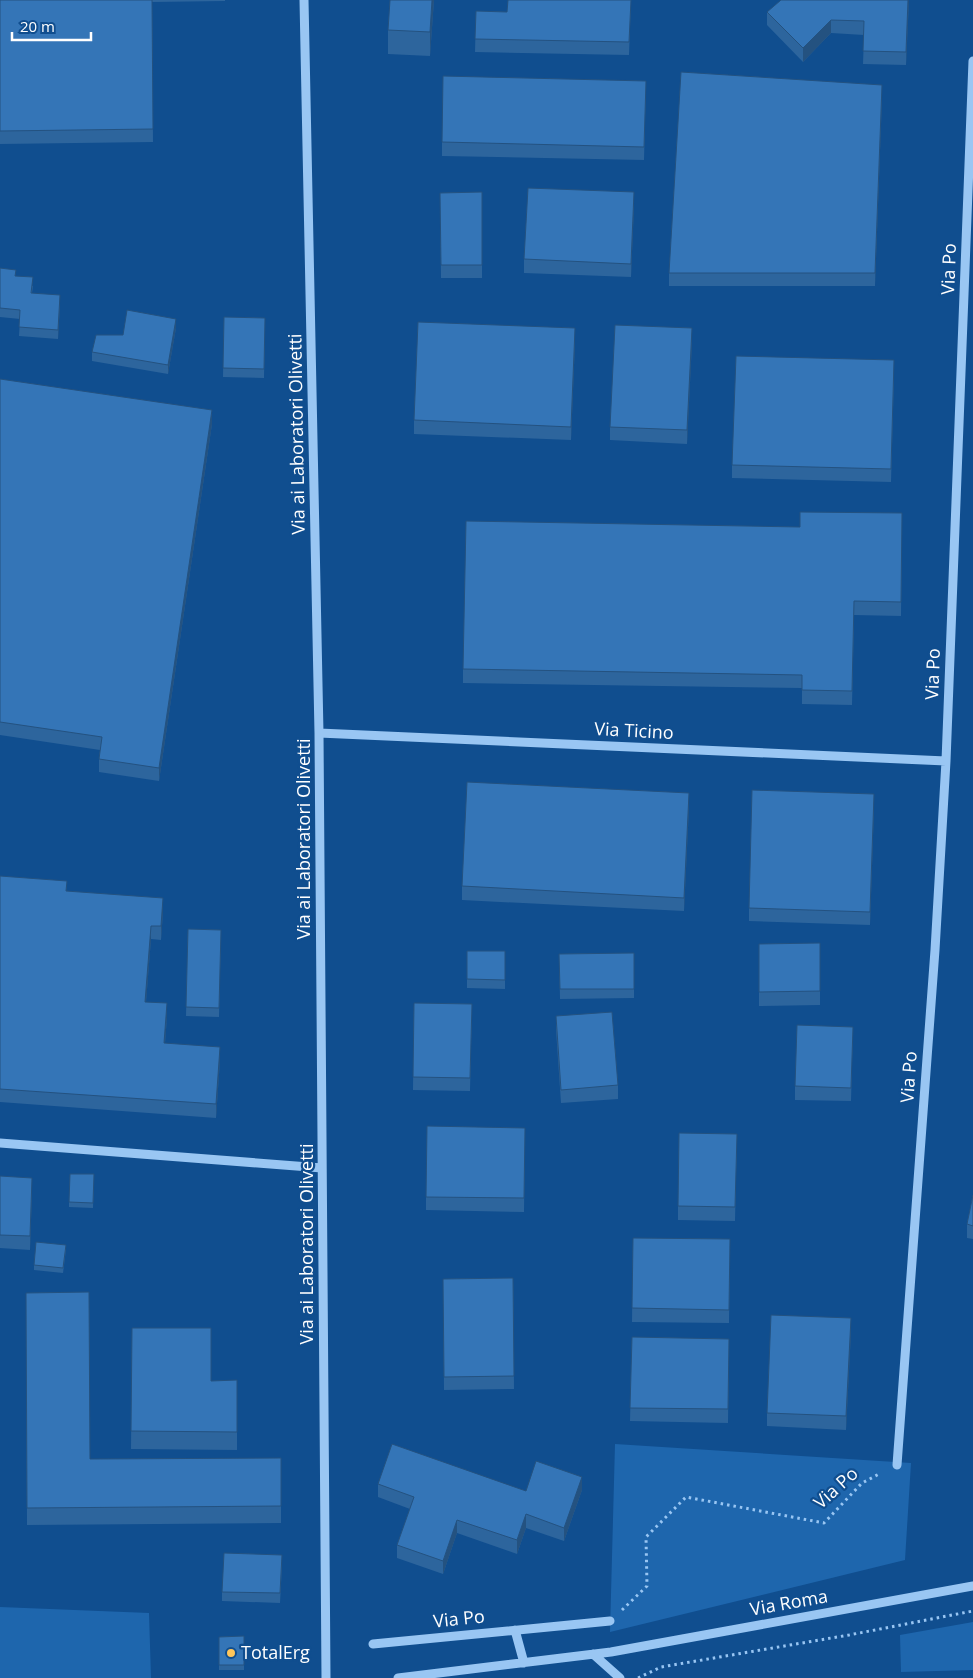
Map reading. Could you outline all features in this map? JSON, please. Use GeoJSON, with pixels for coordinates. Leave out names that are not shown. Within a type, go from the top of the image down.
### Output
{"type":"FeatureCollection","features":[{"type":"Feature","properties":{"kind":"street","name":"Via ai Laboratori Olivetti"},"geometry":{"type":"LineString","coordinates":[[304,0],[319,733],[326,1678]]}},
{"type":"Feature","properties":{"kind":"street","name":"Via Po"},"geometry":{"type":"LineString","coordinates":[[897,1464],[935,950],[946,762],[973,62]]}},
{"type":"Feature","properties":{"kind":"street","name":"Via Ticino"},"geometry":{"type":"LineString","coordinates":[[319,733],[946,762]]}},
{"type":"Feature","properties":{"kind":"street"},"geometry":{"type":"LineString","coordinates":[[0,1143],[322,1168]]}},
{"type":"Feature","properties":{"kind":"street","name":"Via Roma"},"geometry":{"type":"LineString","coordinates":[[398,1678],[611,1652],[973,1586]]}},
{"type":"Feature","properties":{"kind":"street","name":"Via Po"},"geometry":{"type":"LineString","coordinates":[[373,1644],[610,1621]]}},
{"type":"Feature","properties":{"kind":"street"},"geometry":{"type":"LineString","coordinates":[[515,1630],[524,1663]]}},
{"type":"Feature","properties":{"kind":"street"},"geometry":{"type":"LineString","coordinates":[[593,1654],[620,1678]]}},
{"type":"Feature","properties":{"kind":"path","name":"Via Po"},"geometry":{"type":"LineString","coordinates":[[610,1621],[647,1586],[646,1537],[686,1497],[824,1523],[862,1483],[897,1464]]}},
{"type":"Feature","properties":{"kind":"path"},"geometry":{"type":"LineString","coordinates":[[638,1678],[661,1667],[849,1636],[973,1612]]}},
{"type":"Feature","properties":{"kind":"shaded area"},"geometry":{"type":"Polygon","coordinates":[[[615,1444],[911,1463],[905,1560],[610,1632],[615,1444]]]}},
{"type":"Feature","properties":{"kind":"shaded area"},"geometry":{"type":"Polygon","coordinates":[[[0,1607],[149,1613],[151,1678],[0,1678],[0,1607]]]}},
{"type":"Feature","properties":{"kind":"shaded area"},"geometry":{"type":"Polygon","coordinates":[[[973,1622],[973,1670],[901,1672],[900,1635],[973,1622]]]}},
{"type":"Feature","properties":{"kind":"building"},"geometry":{"type":"Polygon","coordinates":[[[0,0],[152,0],[153,129],[0,131],[0,0]]]}},
{"type":"Feature","properties":{"kind":"building"},"geometry":{"type":"Polygon","coordinates":[[[390,0],[432,0],[430,32],[388,30],[390,0]]]}},
{"type":"Feature","properties":{"kind":"building"},"geometry":{"type":"Polygon","coordinates":[[[508,0],[631,0],[629,42],[475,39],[476,11],[507,12],[508,0]]]}},
{"type":"Feature","properties":{"kind":"building"},"geometry":{"type":"Polygon","coordinates":[[[781,0],[908,0],[906,52],[863,51],[864,21],[831,20],[803,48],[767,12],[781,0]]]}},
{"type":"Feature","properties":{"kind":"building"},"geometry":{"type":"Polygon","coordinates":[[[681,72],[882,85],[875,273],[669,273],[681,72]]]}},
{"type":"Feature","properties":{"kind":"building"},"geometry":{"type":"Polygon","coordinates":[[[443,76],[646,81],[644,147],[442,142],[443,76]]]}},
{"type":"Feature","properties":{"kind":"building"},"geometry":{"type":"Polygon","coordinates":[[[528,188],[634,192],[631,264],[524,259],[528,188]]]}},
{"type":"Feature","properties":{"kind":"building"},"geometry":{"type":"Polygon","coordinates":[[[482,192],[482,265],[441,265],[440,193],[482,192]]]}},
{"type":"Feature","properties":{"kind":"building"},"geometry":{"type":"Polygon","coordinates":[[[0,268],[16,270],[15,276],[33,277],[31,293],[60,295],[58,330],[19,327],[20,310],[0,308],[0,268]]]}},
{"type":"Feature","properties":{"kind":"building"},"geometry":{"type":"Polygon","coordinates":[[[127,310],[176,319],[168,365],[92,352],[96,335],[123,335],[127,310]]]}},
{"type":"Feature","properties":{"kind":"building"},"geometry":{"type":"Polygon","coordinates":[[[224,317],[265,318],[264,369],[223,368],[224,317]]]}},
{"type":"Feature","properties":{"kind":"building"},"geometry":{"type":"Polygon","coordinates":[[[418,322],[575,328],[571,427],[414,420],[418,322]]]}},
{"type":"Feature","properties":{"kind":"building"},"geometry":{"type":"Polygon","coordinates":[[[615,325],[692,328],[687,430],[610,427],[615,325]]]}},
{"type":"Feature","properties":{"kind":"building"},"geometry":{"type":"Polygon","coordinates":[[[736,356],[894,360],[891,469],[732,465],[736,356]]]}},
{"type":"Feature","properties":{"kind":"building"},"geometry":{"type":"Polygon","coordinates":[[[0,379],[212,410],[159,768],[99,759],[102,737],[0,722],[0,379]]]}},
{"type":"Feature","properties":{"kind":"building"},"geometry":{"type":"Polygon","coordinates":[[[800,512],[902,513],[901,602],[854,601],[852,691],[802,690],[802,675],[463,669],[466,521],[800,527],[800,512]]]}},
{"type":"Feature","properties":{"kind":"building"},"geometry":{"type":"Polygon","coordinates":[[[467,782],[689,793],[684,898],[462,886],[467,782]]]}},
{"type":"Feature","properties":{"kind":"building"},"geometry":{"type":"Polygon","coordinates":[[[752,790],[874,794],[870,912],[749,908],[752,790]]]}},
{"type":"Feature","properties":{"kind":"building"},"geometry":{"type":"Polygon","coordinates":[[[0,876],[67,881],[66,891],[163,898],[161,926],[151,926],[145,1002],[167,1003],[164,1043],[220,1047],[216,1104],[0,1089],[0,876]]]}},
{"type":"Feature","properties":{"kind":"building"},"geometry":{"type":"Polygon","coordinates":[[[188,929],[221,930],[219,1008],[186,1007],[188,929]]]}},
{"type":"Feature","properties":{"kind":"building"},"geometry":{"type":"Polygon","coordinates":[[[820,943],[820,991],[759,992],[759,944],[820,943]]]}},
{"type":"Feature","properties":{"kind":"building"},"geometry":{"type":"Polygon","coordinates":[[[467,951],[505,951],[505,980],[467,979],[467,951]]]}},
{"type":"Feature","properties":{"kind":"building"},"geometry":{"type":"Polygon","coordinates":[[[634,953],[634,989],[560,989],[559,954],[634,953]]]}},
{"type":"Feature","properties":{"kind":"building"},"geometry":{"type":"Polygon","coordinates":[[[414,1003],[472,1004],[470,1078],[413,1077],[414,1003]]]}},
{"type":"Feature","properties":{"kind":"building"},"geometry":{"type":"Polygon","coordinates":[[[612,1012],[618,1085],[561,1090],[556,1016],[612,1012]]]}},
{"type":"Feature","properties":{"kind":"building"},"geometry":{"type":"Polygon","coordinates":[[[797,1025],[853,1027],[851,1088],[795,1086],[797,1025]]]}},
{"type":"Feature","properties":{"kind":"building"},"geometry":{"type":"Polygon","coordinates":[[[427,1126],[525,1128],[524,1198],[426,1197],[427,1126]]]}},
{"type":"Feature","properties":{"kind":"building"},"geometry":{"type":"Polygon","coordinates":[[[679,1133],[737,1134],[735,1207],[678,1206],[679,1133]]]}},
{"type":"Feature","properties":{"kind":"building"},"geometry":{"type":"Polygon","coordinates":[[[70,1174],[94,1174],[93,1203],[69,1202],[70,1174]]]}},
{"type":"Feature","properties":{"kind":"building"},"geometry":{"type":"Polygon","coordinates":[[[0,1176],[32,1178],[30,1236],[0,1235],[0,1176]]]}},
{"type":"Feature","properties":{"kind":"building"},"geometry":{"type":"Polygon","coordinates":[[[973,1195],[973,1226],[967,1224],[973,1195]]]}},
{"type":"Feature","properties":{"kind":"building"},"geometry":{"type":"Polygon","coordinates":[[[633,1238],[730,1239],[729,1310],[632,1308],[633,1238]]]}},
{"type":"Feature","properties":{"kind":"building"},"geometry":{"type":"Polygon","coordinates":[[[36,1242],[66,1245],[63,1268],[34,1265],[36,1242]]]}},
{"type":"Feature","properties":{"kind":"building"},"geometry":{"type":"Polygon","coordinates":[[[513,1278],[514,1376],[444,1377],[443,1279],[513,1278]]]}},
{"type":"Feature","properties":{"kind":"building"},"geometry":{"type":"Polygon","coordinates":[[[89,1292],[90,1459],[281,1458],[281,1506],[27,1508],[26,1293],[89,1292]]]}},
{"type":"Feature","properties":{"kind":"building"},"geometry":{"type":"Polygon","coordinates":[[[771,1315],[851,1318],[846,1416],[767,1413],[771,1315]]]}},
{"type":"Feature","properties":{"kind":"building"},"geometry":{"type":"Polygon","coordinates":[[[132,1328],[211,1328],[211,1381],[237,1380],[237,1432],[131,1431],[132,1328]]]}},
{"type":"Feature","properties":{"kind":"building"},"geometry":{"type":"Polygon","coordinates":[[[632,1337],[729,1339],[728,1409],[630,1408],[632,1337]]]}},
{"type":"Feature","properties":{"kind":"building"},"geometry":{"type":"Polygon","coordinates":[[[392,1444],[526,1491],[536,1461],[582,1477],[564,1528],[526,1514],[517,1540],[457,1520],[443,1561],[397,1545],[414,1497],[378,1484],[392,1444]]]}},
{"type":"Feature","properties":{"kind":"building"},"geometry":{"type":"Polygon","coordinates":[[[224,1553],[282,1555],[280,1593],[222,1592],[224,1553]]]}},
{"type":"Feature","properties":{"kind":"building"},"geometry":{"type":"Polygon","coordinates":[[[244,1636],[244,1665],[219,1665],[219,1637],[244,1636]]]}},
{"type":"Feature","properties":{"kind":"place","name":"TotalErg"},"geometry":{"type":"Point","coordinates":[231,1653]}}]}
